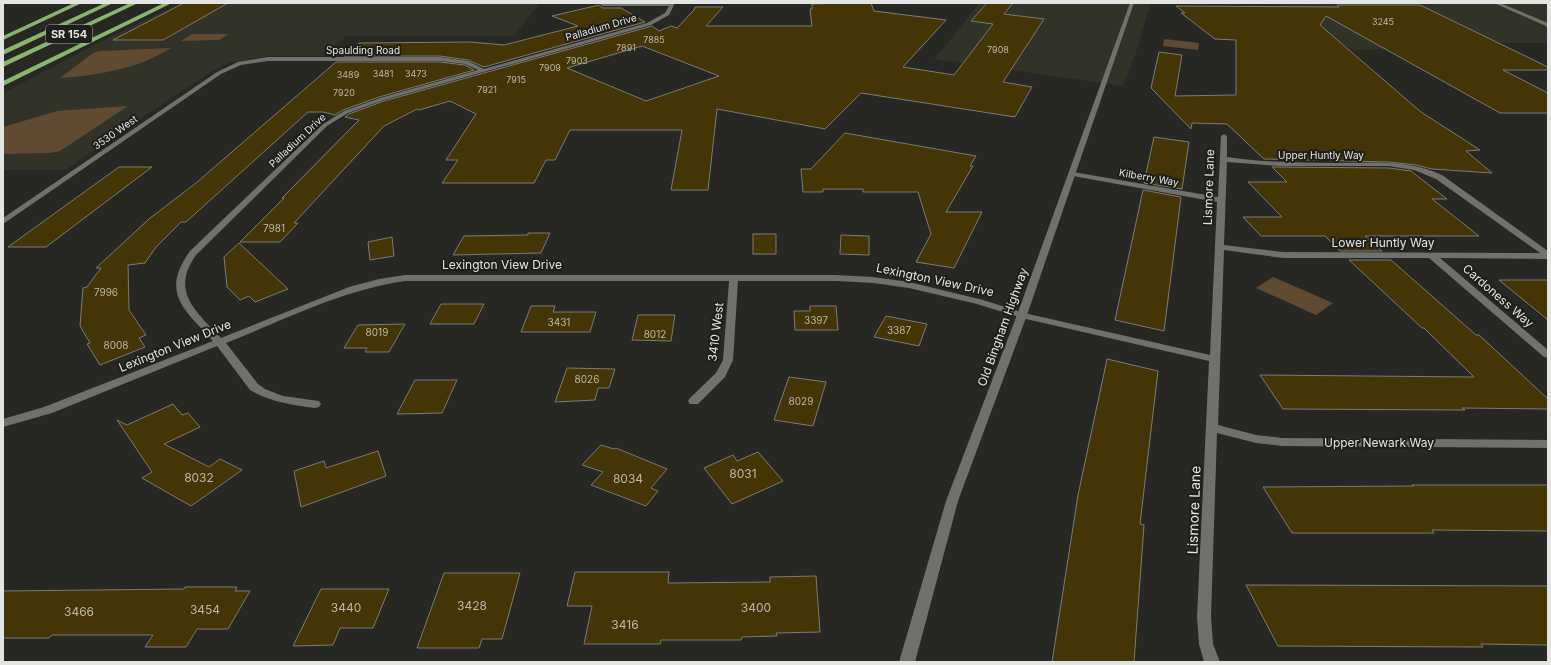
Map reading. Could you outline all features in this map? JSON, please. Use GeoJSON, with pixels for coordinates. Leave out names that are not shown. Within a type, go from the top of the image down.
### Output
{"type":"FeatureCollection","features":[{"type":"Feature","properties":{"kind":"highway"},"geometry":{"type":"LineString","coordinates":[[3,38],[80,3]]}},
{"type":"Feature","properties":{"kind":"highway","name":"SR 154"},"geometry":{"type":"LineString","coordinates":[[3,53],[110,3]]}},
{"type":"Feature","properties":{"kind":"highway","name":"SR 154"},"geometry":{"type":"LineString","coordinates":[[3,65],[135,3]]}},
{"type":"Feature","properties":{"kind":"highway"},"geometry":{"type":"LineString","coordinates":[[3,84],[83,43],[169,3]]}},
{"type":"Feature","properties":{"kind":"street","name":"Old Bingham Highway"},"geometry":{"type":"LineString","coordinates":[[907,662],[952,501],[1073,174],[1102,84],[1132,3]]}},
{"type":"Feature","properties":{"kind":"street"},"geometry":{"type":"LineString","coordinates":[[1496,3],[1548,25]]}},
{"type":"Feature","properties":{"kind":"street"},"geometry":{"type":"LineString","coordinates":[[602,5],[673,4]]}},
{"type":"Feature","properties":{"kind":"street","name":"Palladium Drive"},"geometry":{"type":"LineString","coordinates":[[315,404],[275,399],[263,394],[254,387],[185,300],[180,291],[181,272],[193,253],[325,126],[338,116],[369,103],[649,24],[667,14],[673,4]]}},
{"type":"Feature","properties":{"kind":"street","name":"Spaulding Road"},"geometry":{"type":"LineString","coordinates":[[240,63],[268,59],[440,59],[463,61],[484,71]]}},
{"type":"Feature","properties":{"kind":"street","name":"3530 West"},"geometry":{"type":"LineString","coordinates":[[3,222],[219,72],[240,63]]}},
{"type":"Feature","properties":{"kind":"street","name":"Lismore Lane"},"geometry":{"type":"LineString","coordinates":[[1212,662],[1206,644],[1204,630],[1224,136]]}},
{"type":"Feature","properties":{"kind":"street","name":"Upper Huntly Way"},"geometry":{"type":"LineString","coordinates":[[1223,159],[1260,164],[1399,165],[1419,167]]}},
{"type":"Feature","properties":{"kind":"street","name":"Lower Huntly Way"},"geometry":{"type":"LineString","coordinates":[[1419,167],[1439,177],[1548,256]]}},
{"type":"Feature","properties":{"kind":"street","name":"Kilberry Way"},"geometry":{"type":"LineString","coordinates":[[1073,174],[1221,200]]}},
{"type":"Feature","properties":{"kind":"street","name":"Lower Huntly Way"},"geometry":{"type":"LineString","coordinates":[[1219,247],[1283,255],[1548,256]]}},
{"type":"Feature","properties":{"kind":"street","name":"Cardoness Way"},"geometry":{"type":"LineString","coordinates":[[1432,256],[1548,355]]}},
{"type":"Feature","properties":{"kind":"street","name":"Lexington View Drive"},"geometry":{"type":"LineString","coordinates":[[3,423],[48,410],[352,289],[392,280],[734,278],[836,278],[873,280],[909,285],[973,300],[1022,315]]}},
{"type":"Feature","properties":{"kind":"street","name":"3410 West"},"geometry":{"type":"LineString","coordinates":[[694,401],[721,375],[728,360],[734,278]]}},
{"type":"Feature","properties":{"kind":"street"},"geometry":{"type":"LineString","coordinates":[[1022,315],[1215,359]]}},
{"type":"Feature","properties":{"kind":"street","name":"Upper Newark Way"},"geometry":{"type":"LineString","coordinates":[[1212,428],[1256,439],[1282,442],[1548,444]]}},
{"type":"Feature","properties":{"kind":"shaded area"},"geometry":{"type":"Polygon","coordinates":[[[180,3],[540,3],[514,36],[347,36],[322,56],[269,56],[229,63],[212,71],[65,170],[3,170],[3,93],[100,42],[180,3]]]}},
{"type":"Feature","properties":{"kind":"shaded area"},"geometry":{"type":"Polygon","coordinates":[[[979,3],[1548,3],[1548,43],[1381,43],[1392,49],[1353,50],[1277,4],[1150,4],[1136,53],[1123,86],[935,59],[979,3]]]}},
{"type":"Feature","properties":{"kind":"shaded area"},"geometry":{"type":"Polygon","coordinates":[[[192,34],[229,34],[219,40],[181,41],[192,34]]]}},
{"type":"Feature","properties":{"kind":"shaded area"},"geometry":{"type":"Polygon","coordinates":[[[1164,39],[1199,43],[1198,50],[1163,46],[1164,39]]]}},
{"type":"Feature","properties":{"kind":"shaded area"},"geometry":{"type":"Polygon","coordinates":[[[171,48],[145,61],[118,70],[60,78],[93,53],[100,51],[171,48]]]}},
{"type":"Feature","properties":{"kind":"shaded area"},"geometry":{"type":"Polygon","coordinates":[[[128,106],[60,151],[50,153],[3,154],[3,127],[57,111],[128,106]]]}},
{"type":"Feature","properties":{"kind":"shaded area"},"geometry":{"type":"Polygon","coordinates":[[[1273,277],[1333,303],[1316,315],[1256,288],[1273,277]]]}},
{"type":"Feature","properties":{"kind":"building"},"geometry":{"type":"Polygon","coordinates":[[[184,3],[228,3],[163,40],[113,40],[184,3]]]}},
{"type":"Feature","properties":{"kind":"building"},"geometry":{"type":"Polygon","coordinates":[[[871,3],[874,11],[946,20],[903,67],[954,75],[993,24],[971,21],[987,3],[1013,3],[1004,14],[1044,19],[1003,82],[1032,87],[1015,117],[861,93],[825,129],[717,109],[708,190],[671,190],[682,130],[570,130],[555,160],[546,160],[534,183],[442,183],[458,160],[446,160],[476,114],[450,101],[419,110],[417,109],[384,126],[294,223],[298,223],[280,242],[240,242],[359,120],[345,117],[349,114],[384,101],[652,26],[659,31],[671,26],[677,28],[695,7],[723,7],[706,26],[812,26],[810,9],[812,9],[812,4],[871,3]],[[642,46],[567,68],[646,101],[719,76],[642,46]]]}},
{"type":"Feature","properties":{"kind":"building"},"geometry":{"type":"Polygon","coordinates":[[[599,5],[602,8],[621,8],[645,22],[484,67],[468,60],[440,56],[344,56],[359,43],[471,42],[504,45],[578,26],[552,16],[599,5]]]}},
{"type":"Feature","properties":{"kind":"building"},"geometry":{"type":"Polygon","coordinates":[[[1337,5],[1420,5],[1548,67],[1548,70],[1503,70],[1548,93],[1548,113],[1500,113],[1326,16],[1320,25],[1421,112],[1480,150],[1466,151],[1492,173],[1432,169],[1416,165],[1389,162],[1264,159],[1227,124],[1192,123],[1191,129],[1151,88],[1159,52],[1182,55],[1175,96],[1236,95],[1236,40],[1215,39],[1181,13],[1185,13],[1176,6],[1339,7],[1337,5]]]}},
{"type":"Feature","properties":{"kind":"building"},"geometry":{"type":"Polygon","coordinates":[[[336,62],[440,62],[465,65],[474,70],[379,97],[343,110],[335,115],[323,112],[308,112],[186,222],[181,222],[156,247],[145,263],[128,265],[129,310],[146,335],[139,338],[145,347],[100,365],[87,344],[90,343],[80,326],[83,288],[87,287],[101,268],[96,268],[149,219],[196,183],[336,62]]]}},
{"type":"Feature","properties":{"kind":"building"},"geometry":{"type":"Polygon","coordinates":[[[845,133],[976,156],[970,166],[973,166],[946,212],[982,212],[954,268],[916,262],[931,234],[918,192],[863,192],[863,189],[823,189],[823,192],[803,192],[801,169],[811,169],[845,133]]]}},
{"type":"Feature","properties":{"kind":"building"},"geometry":{"type":"Polygon","coordinates":[[[1154,137],[1189,142],[1182,189],[1144,183],[1154,137]]]}},
{"type":"Feature","properties":{"kind":"building"},"geometry":{"type":"Polygon","coordinates":[[[119,167],[152,167],[46,247],[8,247],[119,167]]]}},
{"type":"Feature","properties":{"kind":"building"},"geometry":{"type":"Polygon","coordinates":[[[1272,167],[1389,168],[1411,171],[1447,199],[1432,199],[1479,236],[1365,236],[1382,251],[1340,251],[1325,236],[1261,236],[1243,217],[1282,217],[1248,182],[1287,182],[1272,167]]]}},
{"type":"Feature","properties":{"kind":"building"},"geometry":{"type":"Polygon","coordinates":[[[1143,190],[1181,197],[1164,331],[1115,320],[1143,190]]]}},
{"type":"Feature","properties":{"kind":"building"},"geometry":{"type":"Polygon","coordinates":[[[528,233],[550,233],[541,253],[453,255],[464,236],[528,235],[528,233]]]}},
{"type":"Feature","properties":{"kind":"building"},"geometry":{"type":"Polygon","coordinates":[[[753,234],[776,234],[776,254],[753,254],[753,234]]]}},
{"type":"Feature","properties":{"kind":"building"},"geometry":{"type":"Polygon","coordinates":[[[841,235],[869,236],[869,255],[840,254],[841,235]]]}},
{"type":"Feature","properties":{"kind":"building"},"geometry":{"type":"Polygon","coordinates":[[[392,237],[394,256],[370,260],[368,242],[392,237]]]}},
{"type":"Feature","properties":{"kind":"building"},"geometry":{"type":"Polygon","coordinates":[[[239,243],[288,289],[255,302],[249,296],[240,300],[227,287],[224,257],[239,243]]]}},
{"type":"Feature","properties":{"kind":"building"},"geometry":{"type":"Polygon","coordinates":[[[1349,260],[1391,260],[1476,335],[1479,335],[1548,399],[1548,409],[1283,409],[1260,375],[1474,377],[1424,328],[1422,328],[1349,260]]]}},
{"type":"Feature","properties":{"kind":"building"},"geometry":{"type":"Polygon","coordinates":[[[1499,280],[1548,280],[1548,320],[1499,280]]]}},
{"type":"Feature","properties":{"kind":"building"},"geometry":{"type":"Polygon","coordinates":[[[441,304],[484,304],[474,324],[430,324],[441,304]]]}},
{"type":"Feature","properties":{"kind":"building"},"geometry":{"type":"Polygon","coordinates":[[[531,306],[555,306],[553,312],[596,312],[590,332],[521,332],[531,306]]]}},
{"type":"Feature","properties":{"kind":"building"},"geometry":{"type":"Polygon","coordinates":[[[810,306],[836,306],[838,330],[795,330],[794,311],[810,311],[810,306]]]}},
{"type":"Feature","properties":{"kind":"building"},"geometry":{"type":"Polygon","coordinates":[[[638,315],[675,315],[671,341],[632,340],[638,315]]]}},
{"type":"Feature","properties":{"kind":"building"},"geometry":{"type":"Polygon","coordinates":[[[886,316],[927,324],[919,346],[874,337],[886,316]]]}},
{"type":"Feature","properties":{"kind":"building"},"geometry":{"type":"Polygon","coordinates":[[[405,324],[389,352],[365,352],[367,348],[344,348],[358,325],[405,324]]]}},
{"type":"Feature","properties":{"kind":"building"},"geometry":{"type":"Polygon","coordinates":[[[1107,359],[1158,371],[1140,524],[1144,525],[1134,662],[1052,662],[1078,495],[1107,359]]]}},
{"type":"Feature","properties":{"kind":"building"},"geometry":{"type":"Polygon","coordinates":[[[567,368],[615,369],[609,388],[598,388],[595,400],[555,402],[567,368]]]}},
{"type":"Feature","properties":{"kind":"building"},"geometry":{"type":"Polygon","coordinates":[[[789,377],[826,382],[813,426],[774,420],[789,377]]]}},
{"type":"Feature","properties":{"kind":"building"},"geometry":{"type":"Polygon","coordinates":[[[415,380],[457,380],[442,413],[397,414],[415,380]]]}},
{"type":"Feature","properties":{"kind":"building"},"geometry":{"type":"Polygon","coordinates":[[[173,404],[182,415],[188,413],[200,427],[164,444],[209,467],[220,459],[242,470],[191,506],[142,478],[152,472],[117,420],[127,425],[173,404]]]}},
{"type":"Feature","properties":{"kind":"building"},"geometry":{"type":"Polygon","coordinates":[[[601,445],[614,449],[616,448],[667,469],[651,488],[658,491],[646,506],[591,485],[603,472],[582,465],[601,445]]]}},
{"type":"Feature","properties":{"kind":"building"},"geometry":{"type":"Polygon","coordinates":[[[378,451],[386,476],[301,507],[294,471],[324,461],[326,468],[378,451]]]}},
{"type":"Feature","properties":{"kind":"building"},"geometry":{"type":"Polygon","coordinates":[[[758,452],[783,481],[732,504],[704,468],[733,455],[737,461],[758,452]]]}},
{"type":"Feature","properties":{"kind":"building"},"geometry":{"type":"Polygon","coordinates":[[[1412,485],[1548,485],[1548,531],[1432,530],[1434,533],[1292,533],[1263,487],[1414,486],[1412,485]]]}},
{"type":"Feature","properties":{"kind":"building"},"geometry":{"type":"Polygon","coordinates":[[[575,572],[669,572],[668,583],[770,582],[770,577],[816,576],[820,632],[776,633],[777,636],[742,637],[741,640],[661,640],[660,644],[584,644],[592,606],[567,606],[575,572]]]}},
{"type":"Feature","properties":{"kind":"building"},"geometry":{"type":"Polygon","coordinates":[[[444,573],[520,573],[502,639],[482,639],[479,648],[417,648],[444,573]]]}},
{"type":"Feature","properties":{"kind":"building"},"geometry":{"type":"Polygon","coordinates":[[[1246,585],[1548,586],[1548,645],[1481,644],[1483,647],[1278,646],[1246,585]]]}},
{"type":"Feature","properties":{"kind":"building"},"geometry":{"type":"Polygon","coordinates":[[[185,587],[237,587],[235,591],[250,591],[228,629],[197,629],[186,647],[145,647],[153,635],[52,635],[49,638],[3,638],[3,591],[184,589],[185,587]]]}},
{"type":"Feature","properties":{"kind":"building"},"geometry":{"type":"Polygon","coordinates":[[[321,589],[389,589],[373,628],[340,628],[333,645],[293,646],[321,589]]]}}]}
